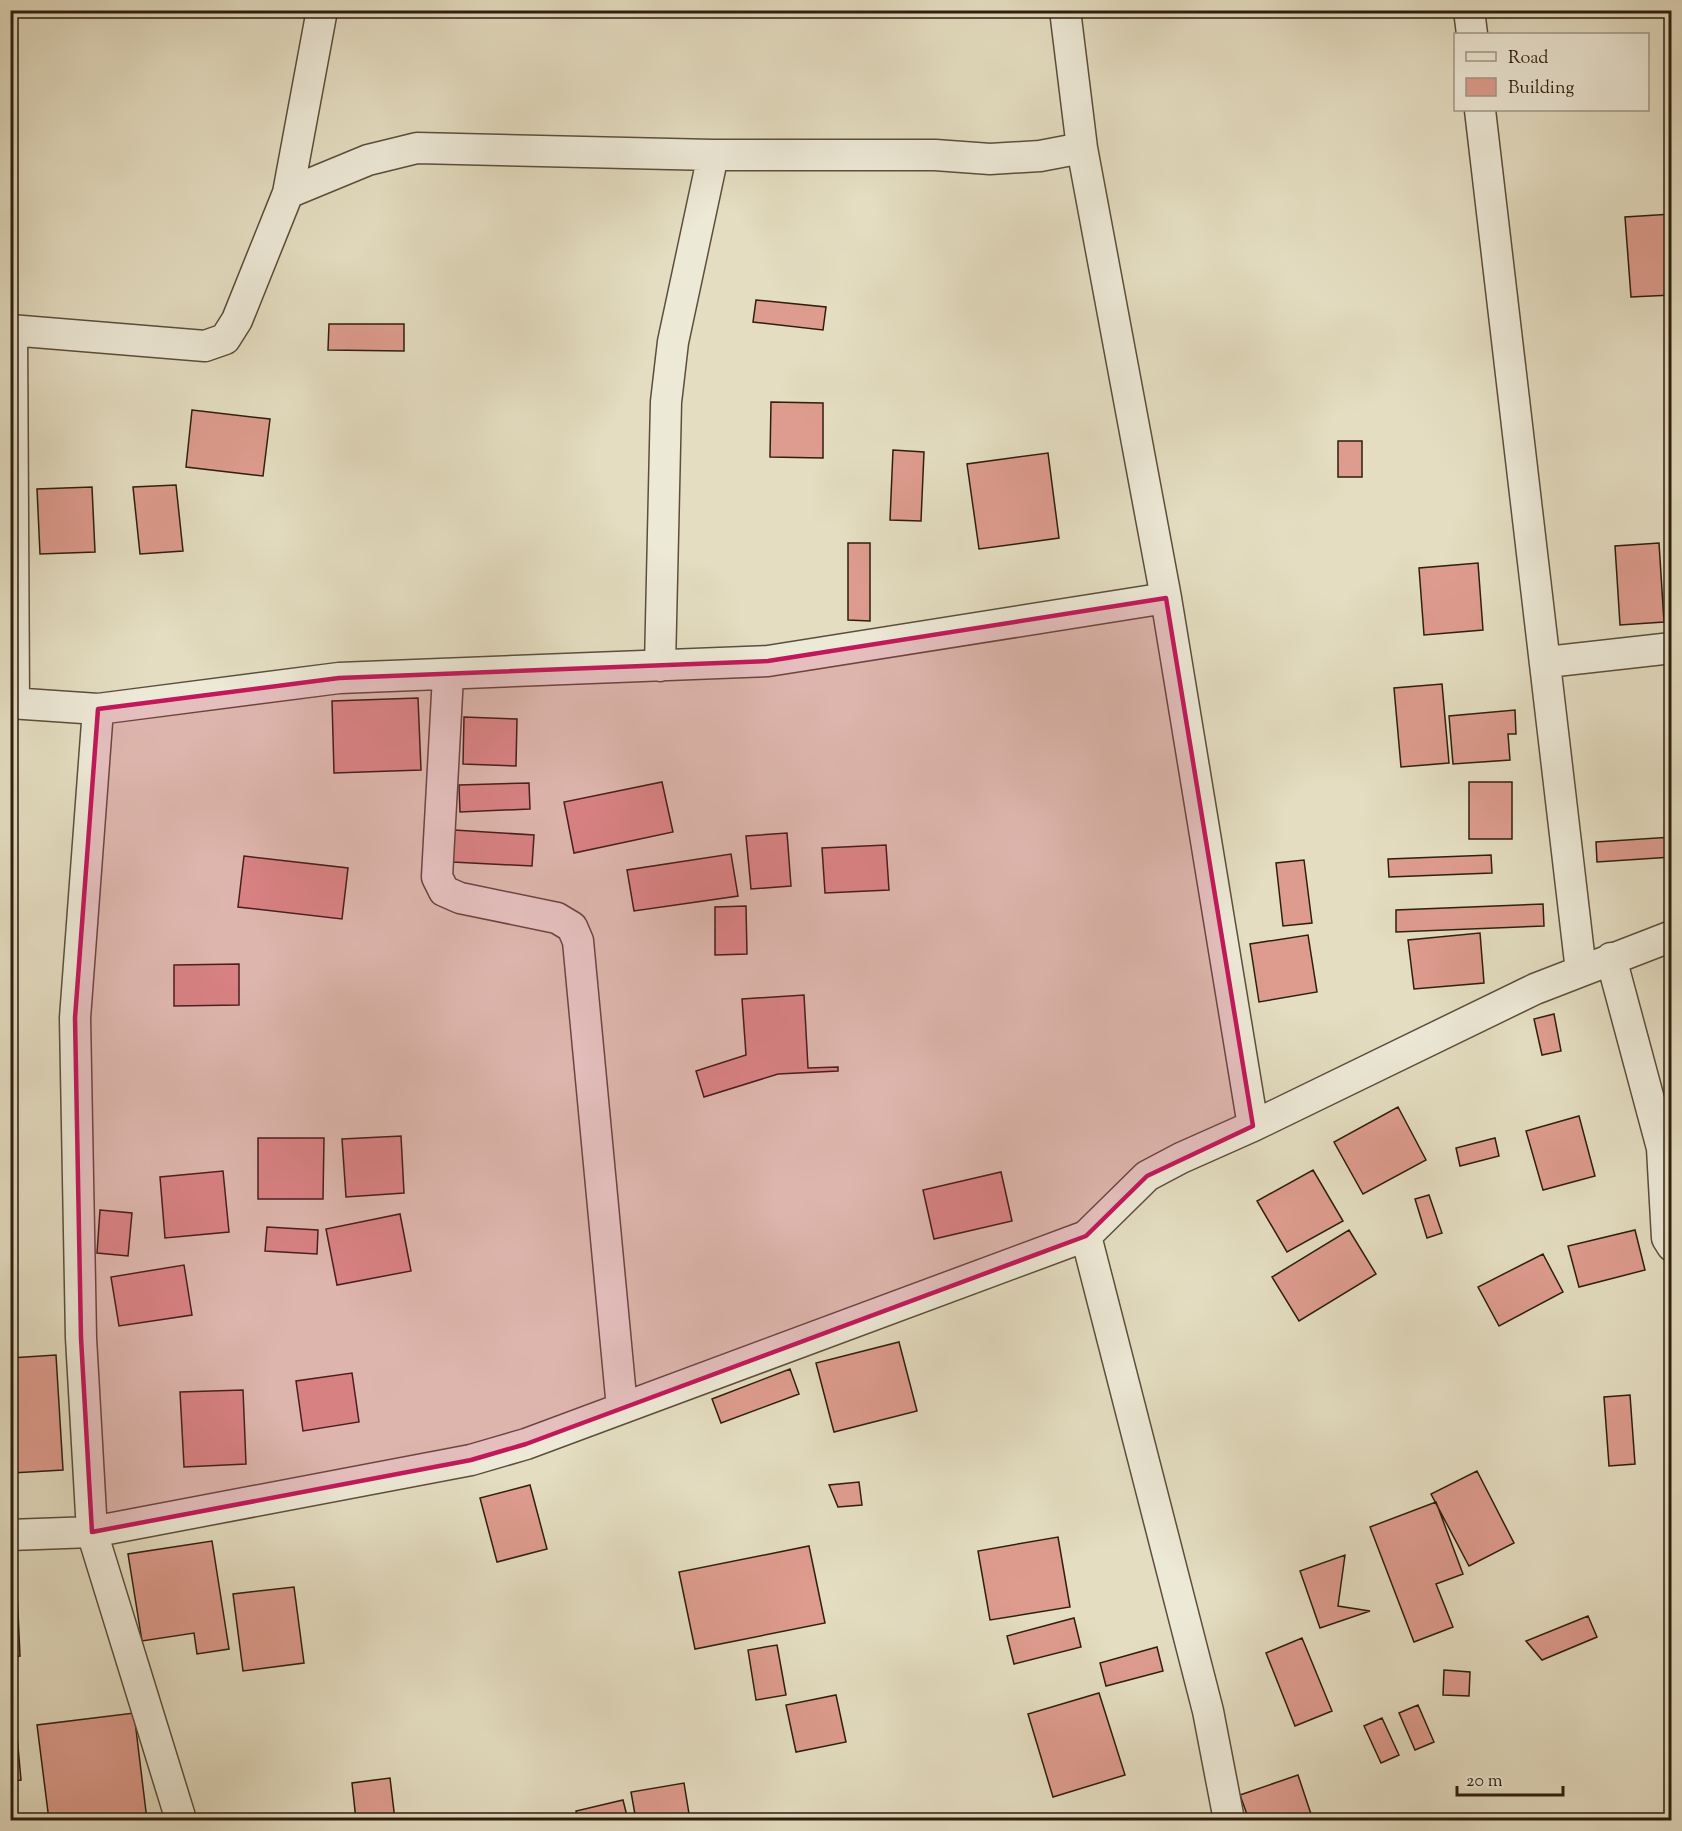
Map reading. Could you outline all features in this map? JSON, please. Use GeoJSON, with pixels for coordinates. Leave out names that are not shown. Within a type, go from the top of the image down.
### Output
{"type":"FeatureCollection","features":[{"type":"Feature","properties":{"kind":"street"},"geometry":{"type":"LineString","coordinates":[[322,10],[288,194],[237,320],[225,339],[205,346],[11,330],[12,703],[98,710],[339,678],[448,676],[768,661],[1166,598]]}},
{"type":"Feature","properties":{"kind":"street"},"geometry":{"type":"LineString","coordinates":[[1065,10],[1082,148],[1166,598],[1253,1126]]}},
{"type":"Feature","properties":{"kind":"street"},"geometry":{"type":"LineString","coordinates":[[1469,10],[1472,33]]}},
{"type":"Feature","properties":{"kind":"street"},"geometry":{"type":"LineString","coordinates":[[1480,111],[1581,970]]}},
{"type":"Feature","properties":{"kind":"street"},"geometry":{"type":"LineString","coordinates":[[288,194],[368,160],[417,148],[713,155],[935,155],[990,159],[1040,156],[1082,148]]}},
{"type":"Feature","properties":{"kind":"street"},"geometry":{"type":"LineString","coordinates":[[660,666],[666,402],[673,342],[713,155]]}},
{"type":"Feature","properties":{"kind":"street"},"geometry":{"type":"LineString","coordinates":[[1546,662],[1671,648]]}},
{"type":"Feature","properties":{"kind":"street"},"geometry":{"type":"LineString","coordinates":[[448,676],[437,877],[444,891],[460,898],[557,918],[572,927],[578,941],[622,1408]]}},
{"type":"Feature","properties":{"kind":"street"},"geometry":{"type":"LineString","coordinates":[[98,710],[75,1018],[81,1338],[92,1532],[176,1798],[181,1821]]}},
{"type":"Feature","properties":{"kind":"street"},"geometry":{"type":"LineString","coordinates":[[10,1535],[92,1532],[471,1460],[526,1444],[1086,1236],[1147,1176],[1534,989],[1671,936]]}},
{"type":"Feature","properties":{"kind":"street"},"geometry":{"type":"LineString","coordinates":[[1611,958],[1662,1148],[1667,1238],[1671,1246]]}},
{"type":"Feature","properties":{"kind":"street"},"geometry":{"type":"LineString","coordinates":[[1086,1236],[1208,1711],[1229,1821]]}},
{"type":"Feature","properties":{"kind":"highlighted area"},"geometry":{"type":"Polygon","coordinates":[[[1166,598],[1253,1126],[1147,1176],[1086,1236],[526,1444],[471,1460],[92,1532],[81,1338],[75,1018],[98,709],[339,678],[768,661],[1166,598]]]}},
{"type":"Feature","properties":{"kind":"building"},"geometry":{"type":"Polygon","coordinates":[[[1672,214],[1672,295],[1631,297],[1625,217],[1672,214]]]}},
{"type":"Feature","properties":{"kind":"building"},"geometry":{"type":"Polygon","coordinates":[[[756,300],[826,307],[823,330],[753,322],[756,300]]]}},
{"type":"Feature","properties":{"kind":"building"},"geometry":{"type":"Polygon","coordinates":[[[329,324],[404,324],[404,351],[328,350],[329,324]]]}},
{"type":"Feature","properties":{"kind":"building"},"geometry":{"type":"Polygon","coordinates":[[[771,402],[823,403],[823,458],[770,457],[771,402]]]}},
{"type":"Feature","properties":{"kind":"building"},"geometry":{"type":"Polygon","coordinates":[[[192,410],[270,419],[263,476],[186,467],[192,410]]]}},
{"type":"Feature","properties":{"kind":"building"},"geometry":{"type":"Polygon","coordinates":[[[1338,441],[1362,441],[1362,477],[1338,477],[1338,441]]]}},
{"type":"Feature","properties":{"kind":"building"},"geometry":{"type":"Polygon","coordinates":[[[893,450],[924,452],[921,521],[890,520],[893,450]]]}},
{"type":"Feature","properties":{"kind":"building"},"geometry":{"type":"Polygon","coordinates":[[[1048,453],[1059,538],[979,549],[967,464],[1048,453]]]}},
{"type":"Feature","properties":{"kind":"building"},"geometry":{"type":"Polygon","coordinates":[[[176,485],[183,551],[140,554],[133,487],[176,485]]]}},
{"type":"Feature","properties":{"kind":"building"},"geometry":{"type":"Polygon","coordinates":[[[92,487],[95,552],[40,554],[37,489],[92,487]]]}},
{"type":"Feature","properties":{"kind":"building"},"geometry":{"type":"Polygon","coordinates":[[[848,543],[870,543],[870,621],[848,620],[848,543]]]}},
{"type":"Feature","properties":{"kind":"building"},"geometry":{"type":"Polygon","coordinates":[[[1659,543],[1664,622],[1620,625],[1615,546],[1659,543]]]}},
{"type":"Feature","properties":{"kind":"building"},"geometry":{"type":"Polygon","coordinates":[[[1478,563],[1483,630],[1424,635],[1419,568],[1478,563]]]}},
{"type":"Feature","properties":{"kind":"building"},"geometry":{"type":"Polygon","coordinates":[[[1442,684],[1449,763],[1401,767],[1394,688],[1442,684]]]}},
{"type":"Feature","properties":{"kind":"building"},"geometry":{"type":"Polygon","coordinates":[[[418,698],[421,770],[334,773],[332,701],[418,698]]]}},
{"type":"Feature","properties":{"kind":"building"},"geometry":{"type":"Polygon","coordinates":[[[1515,710],[1516,734],[1508,734],[1510,760],[1453,764],[1449,716],[1515,710]]]}},
{"type":"Feature","properties":{"kind":"building"},"geometry":{"type":"Polygon","coordinates":[[[464,717],[517,719],[516,766],[463,764],[464,717]]]}},
{"type":"Feature","properties":{"kind":"building"},"geometry":{"type":"Polygon","coordinates":[[[662,782],[673,832],[574,853],[564,802],[662,782]]]}},
{"type":"Feature","properties":{"kind":"building"},"geometry":{"type":"Polygon","coordinates":[[[1469,782],[1512,782],[1512,839],[1469,839],[1469,782]]]}},
{"type":"Feature","properties":{"kind":"building"},"geometry":{"type":"Polygon","coordinates":[[[529,783],[530,809],[460,812],[459,785],[529,783]]]}},
{"type":"Feature","properties":{"kind":"building"},"geometry":{"type":"Polygon","coordinates":[[[454,830],[534,835],[532,866],[452,862],[454,830]]]}},
{"type":"Feature","properties":{"kind":"building"},"geometry":{"type":"Polygon","coordinates":[[[787,833],[791,886],[751,889],[746,836],[787,833]]]}},
{"type":"Feature","properties":{"kind":"building"},"geometry":{"type":"Polygon","coordinates":[[[1672,837],[1672,857],[1597,862],[1596,842],[1672,837]]]}},
{"type":"Feature","properties":{"kind":"building"},"geometry":{"type":"Polygon","coordinates":[[[886,845],[889,890],[825,893],[822,848],[886,845]]]}},
{"type":"Feature","properties":{"kind":"building"},"geometry":{"type":"Polygon","coordinates":[[[731,854],[738,896],[634,911],[627,870],[731,854]]]}},
{"type":"Feature","properties":{"kind":"building"},"geometry":{"type":"Polygon","coordinates":[[[1491,855],[1492,873],[1389,877],[1388,859],[1491,855]]]}},
{"type":"Feature","properties":{"kind":"building"},"geometry":{"type":"Polygon","coordinates":[[[244,856],[348,868],[342,919],[238,907],[244,856]]]}},
{"type":"Feature","properties":{"kind":"building"},"geometry":{"type":"Polygon","coordinates":[[[1304,860],[1312,923],[1283,926],[1276,863],[1304,860]]]}},
{"type":"Feature","properties":{"kind":"building"},"geometry":{"type":"Polygon","coordinates":[[[1543,904],[1544,926],[1396,932],[1396,910],[1543,904]]]}},
{"type":"Feature","properties":{"kind":"building"},"geometry":{"type":"Polygon","coordinates":[[[746,906],[747,954],[715,955],[715,907],[746,906]]]}},
{"type":"Feature","properties":{"kind":"building"},"geometry":{"type":"Polygon","coordinates":[[[1480,933],[1484,983],[1414,989],[1408,940],[1480,933]]]}},
{"type":"Feature","properties":{"kind":"building"},"geometry":{"type":"Polygon","coordinates":[[[1308,935],[1317,992],[1259,1002],[1250,944],[1308,935]]]}},
{"type":"Feature","properties":{"kind":"building"},"geometry":{"type":"Polygon","coordinates":[[[239,964],[239,1005],[174,1006],[174,965],[239,964]]]}},
{"type":"Feature","properties":{"kind":"building"},"geometry":{"type":"Polygon","coordinates":[[[804,995],[808,1068],[838,1067],[838,1071],[778,1074],[704,1097],[696,1071],[746,1055],[742,999],[804,995]]]}},
{"type":"Feature","properties":{"kind":"building"},"geometry":{"type":"Polygon","coordinates":[[[1554,1014],[1561,1051],[1542,1055],[1534,1019],[1554,1014]]]}},
{"type":"Feature","properties":{"kind":"building"},"geometry":{"type":"Polygon","coordinates":[[[1398,1107],[1426,1160],[1363,1194],[1334,1142],[1398,1107]]]}},
{"type":"Feature","properties":{"kind":"building"},"geometry":{"type":"Polygon","coordinates":[[[1579,1116],[1595,1176],[1543,1190],[1526,1131],[1579,1116]]]}},
{"type":"Feature","properties":{"kind":"building"},"geometry":{"type":"Polygon","coordinates":[[[401,1136],[404,1193],[346,1197],[342,1139],[401,1136]]]}},
{"type":"Feature","properties":{"kind":"building"},"geometry":{"type":"Polygon","coordinates":[[[258,1138],[324,1138],[323,1199],[258,1199],[258,1138]]]}},
{"type":"Feature","properties":{"kind":"building"},"geometry":{"type":"Polygon","coordinates":[[[1495,1138],[1499,1156],[1460,1166],[1456,1148],[1495,1138]]]}},
{"type":"Feature","properties":{"kind":"building"},"geometry":{"type":"Polygon","coordinates":[[[1313,1170],[1343,1221],[1287,1252],[1257,1201],[1313,1170]]]}},
{"type":"Feature","properties":{"kind":"building"},"geometry":{"type":"Polygon","coordinates":[[[223,1171],[229,1232],[165,1238],[160,1177],[223,1171]]]}},
{"type":"Feature","properties":{"kind":"building"},"geometry":{"type":"Polygon","coordinates":[[[1001,1172],[1012,1221],[934,1239],[923,1190],[1001,1172]]]}},
{"type":"Feature","properties":{"kind":"building"},"geometry":{"type":"Polygon","coordinates":[[[1429,1195],[1442,1233],[1427,1238],[1415,1199],[1429,1195]]]}},
{"type":"Feature","properties":{"kind":"building"},"geometry":{"type":"Polygon","coordinates":[[[100,1210],[132,1213],[128,1256],[97,1253],[100,1210]]]}},
{"type":"Feature","properties":{"kind":"building"},"geometry":{"type":"Polygon","coordinates":[[[400,1214],[411,1271],[337,1285],[326,1229],[400,1214]]]}},
{"type":"Feature","properties":{"kind":"building"},"geometry":{"type":"Polygon","coordinates":[[[267,1227],[318,1230],[317,1254],[265,1251],[267,1227]]]}},
{"type":"Feature","properties":{"kind":"building"},"geometry":{"type":"Polygon","coordinates":[[[1349,1230],[1376,1274],[1299,1321],[1272,1277],[1349,1230]]]}},
{"type":"Feature","properties":{"kind":"building"},"geometry":{"type":"Polygon","coordinates":[[[1635,1230],[1645,1270],[1579,1287],[1568,1246],[1635,1230]]]}},
{"type":"Feature","properties":{"kind":"building"},"geometry":{"type":"Polygon","coordinates":[[[1543,1254],[1563,1292],[1499,1326],[1478,1287],[1543,1254]]]}},
{"type":"Feature","properties":{"kind":"building"},"geometry":{"type":"Polygon","coordinates":[[[184,1265],[192,1315],[119,1326],[111,1277],[184,1265]]]}},
{"type":"Feature","properties":{"kind":"building"},"geometry":{"type":"Polygon","coordinates":[[[899,1342],[917,1411],[834,1432],[816,1363],[899,1342]]]}},
{"type":"Feature","properties":{"kind":"building"},"geometry":{"type":"Polygon","coordinates":[[[56,1355],[63,1470],[12,1473],[10,1358],[56,1355]]]}},
{"type":"Feature","properties":{"kind":"building"},"geometry":{"type":"Polygon","coordinates":[[[790,1369],[799,1394],[721,1423],[712,1399],[790,1369]]]}},
{"type":"Feature","properties":{"kind":"building"},"geometry":{"type":"Polygon","coordinates":[[[352,1373],[359,1422],[303,1431],[296,1381],[352,1373]]]}},
{"type":"Feature","properties":{"kind":"building"},"geometry":{"type":"Polygon","coordinates":[[[243,1390],[246,1464],[184,1467],[180,1392],[243,1390]]]}},
{"type":"Feature","properties":{"kind":"building"},"geometry":{"type":"Polygon","coordinates":[[[1630,1395],[1635,1464],[1609,1466],[1604,1397],[1630,1395]]]}},
{"type":"Feature","properties":{"kind":"building"},"geometry":{"type":"Polygon","coordinates":[[[1477,1471],[1514,1543],[1469,1566],[1431,1494],[1477,1471]]]}},
{"type":"Feature","properties":{"kind":"building"},"geometry":{"type":"Polygon","coordinates":[[[859,1482],[862,1505],[838,1507],[829,1485],[859,1482]]]}},
{"type":"Feature","properties":{"kind":"building"},"geometry":{"type":"Polygon","coordinates":[[[530,1485],[547,1549],[497,1562],[480,1498],[530,1485]]]}},
{"type":"Feature","properties":{"kind":"building"},"geometry":{"type":"Polygon","coordinates":[[[1436,1502],[1463,1574],[1436,1584],[1453,1627],[1414,1642],[1370,1527],[1436,1502]]]}},
{"type":"Feature","properties":{"kind":"building"},"geometry":{"type":"Polygon","coordinates":[[[1058,1537],[1070,1607],[990,1620],[978,1551],[1058,1537]]]}},
{"type":"Feature","properties":{"kind":"building"},"geometry":{"type":"Polygon","coordinates":[[[212,1541],[229,1649],[197,1654],[194,1633],[142,1641],[128,1554],[212,1541]]]}},
{"type":"Feature","properties":{"kind":"building"},"geometry":{"type":"Polygon","coordinates":[[[809,1546],[825,1623],[695,1649],[679,1572],[809,1546]]]}},
{"type":"Feature","properties":{"kind":"building"},"geometry":{"type":"Polygon","coordinates":[[[1345,1555],[1338,1606],[1370,1611],[1320,1628],[1300,1571],[1345,1555]]]}},
{"type":"Feature","properties":{"kind":"building"},"geometry":{"type":"Polygon","coordinates":[[[294,1587],[304,1663],[243,1671],[233,1594],[294,1587]]]}},
{"type":"Feature","properties":{"kind":"building"},"geometry":{"type":"Polygon","coordinates":[[[10,1591],[17,1591],[20,1656],[10,1657],[10,1591]]]}},
{"type":"Feature","properties":{"kind":"building"},"geometry":{"type":"Polygon","coordinates":[[[1588,1616],[1597,1637],[1542,1660],[1526,1641],[1588,1616]]]}},
{"type":"Feature","properties":{"kind":"building"},"geometry":{"type":"Polygon","coordinates":[[[1074,1618],[1081,1647],[1014,1664],[1007,1636],[1074,1618]]]}},
{"type":"Feature","properties":{"kind":"building"},"geometry":{"type":"Polygon","coordinates":[[[1302,1638],[1332,1711],[1295,1726],[1266,1653],[1302,1638]]]}},
{"type":"Feature","properties":{"kind":"building"},"geometry":{"type":"Polygon","coordinates":[[[777,1645],[786,1695],[756,1700],[748,1650],[777,1645]]]}},
{"type":"Feature","properties":{"kind":"building"},"geometry":{"type":"Polygon","coordinates":[[[1157,1647],[1163,1671],[1106,1686],[1100,1663],[1157,1647]]]}},
{"type":"Feature","properties":{"kind":"building"},"geometry":{"type":"Polygon","coordinates":[[[1444,1670],[1470,1672],[1469,1696],[1443,1695],[1444,1670]]]}},
{"type":"Feature","properties":{"kind":"building"},"geometry":{"type":"Polygon","coordinates":[[[1099,1693],[1125,1775],[1053,1797],[1028,1714],[1099,1693]]]}},
{"type":"Feature","properties":{"kind":"building"},"geometry":{"type":"Polygon","coordinates":[[[836,1695],[846,1742],[796,1752],[786,1705],[836,1695]]]}},
{"type":"Feature","properties":{"kind":"building"},"geometry":{"type":"Polygon","coordinates":[[[1418,1705],[1434,1742],[1415,1750],[1399,1713],[1418,1705]]]}},
{"type":"Feature","properties":{"kind":"building"},"geometry":{"type":"Polygon","coordinates":[[[134,1713],[147,1820],[49,1820],[37,1725],[134,1713]]]}},
{"type":"Feature","properties":{"kind":"building"},"geometry":{"type":"Polygon","coordinates":[[[1382,1718],[1399,1755],[1381,1763],[1364,1726],[1382,1718]]]}},
{"type":"Feature","properties":{"kind":"building"},"geometry":{"type":"Polygon","coordinates":[[[10,1736],[17,1736],[21,1780],[10,1781],[10,1736]]]}},
{"type":"Feature","properties":{"kind":"building"},"geometry":{"type":"Polygon","coordinates":[[[1298,1775],[1313,1820],[1249,1820],[1240,1795],[1298,1775]]]}},
{"type":"Feature","properties":{"kind":"building"},"geometry":{"type":"Polygon","coordinates":[[[390,1778],[395,1820],[356,1820],[352,1783],[390,1778]]]}},
{"type":"Feature","properties":{"kind":"building"},"geometry":{"type":"Polygon","coordinates":[[[684,1783],[690,1820],[636,1820],[631,1792],[684,1783]]]}},
{"type":"Feature","properties":{"kind":"building"},"geometry":{"type":"Polygon","coordinates":[[[623,1800],[628,1820],[578,1820],[576,1811],[623,1800]]]}},
{"type":"Feature","properties":{"kind":"building"},"geometry":{"type":"Polygon","coordinates":[[[881,1816],[882,1820],[850,1820],[881,1816]]]}}]}
